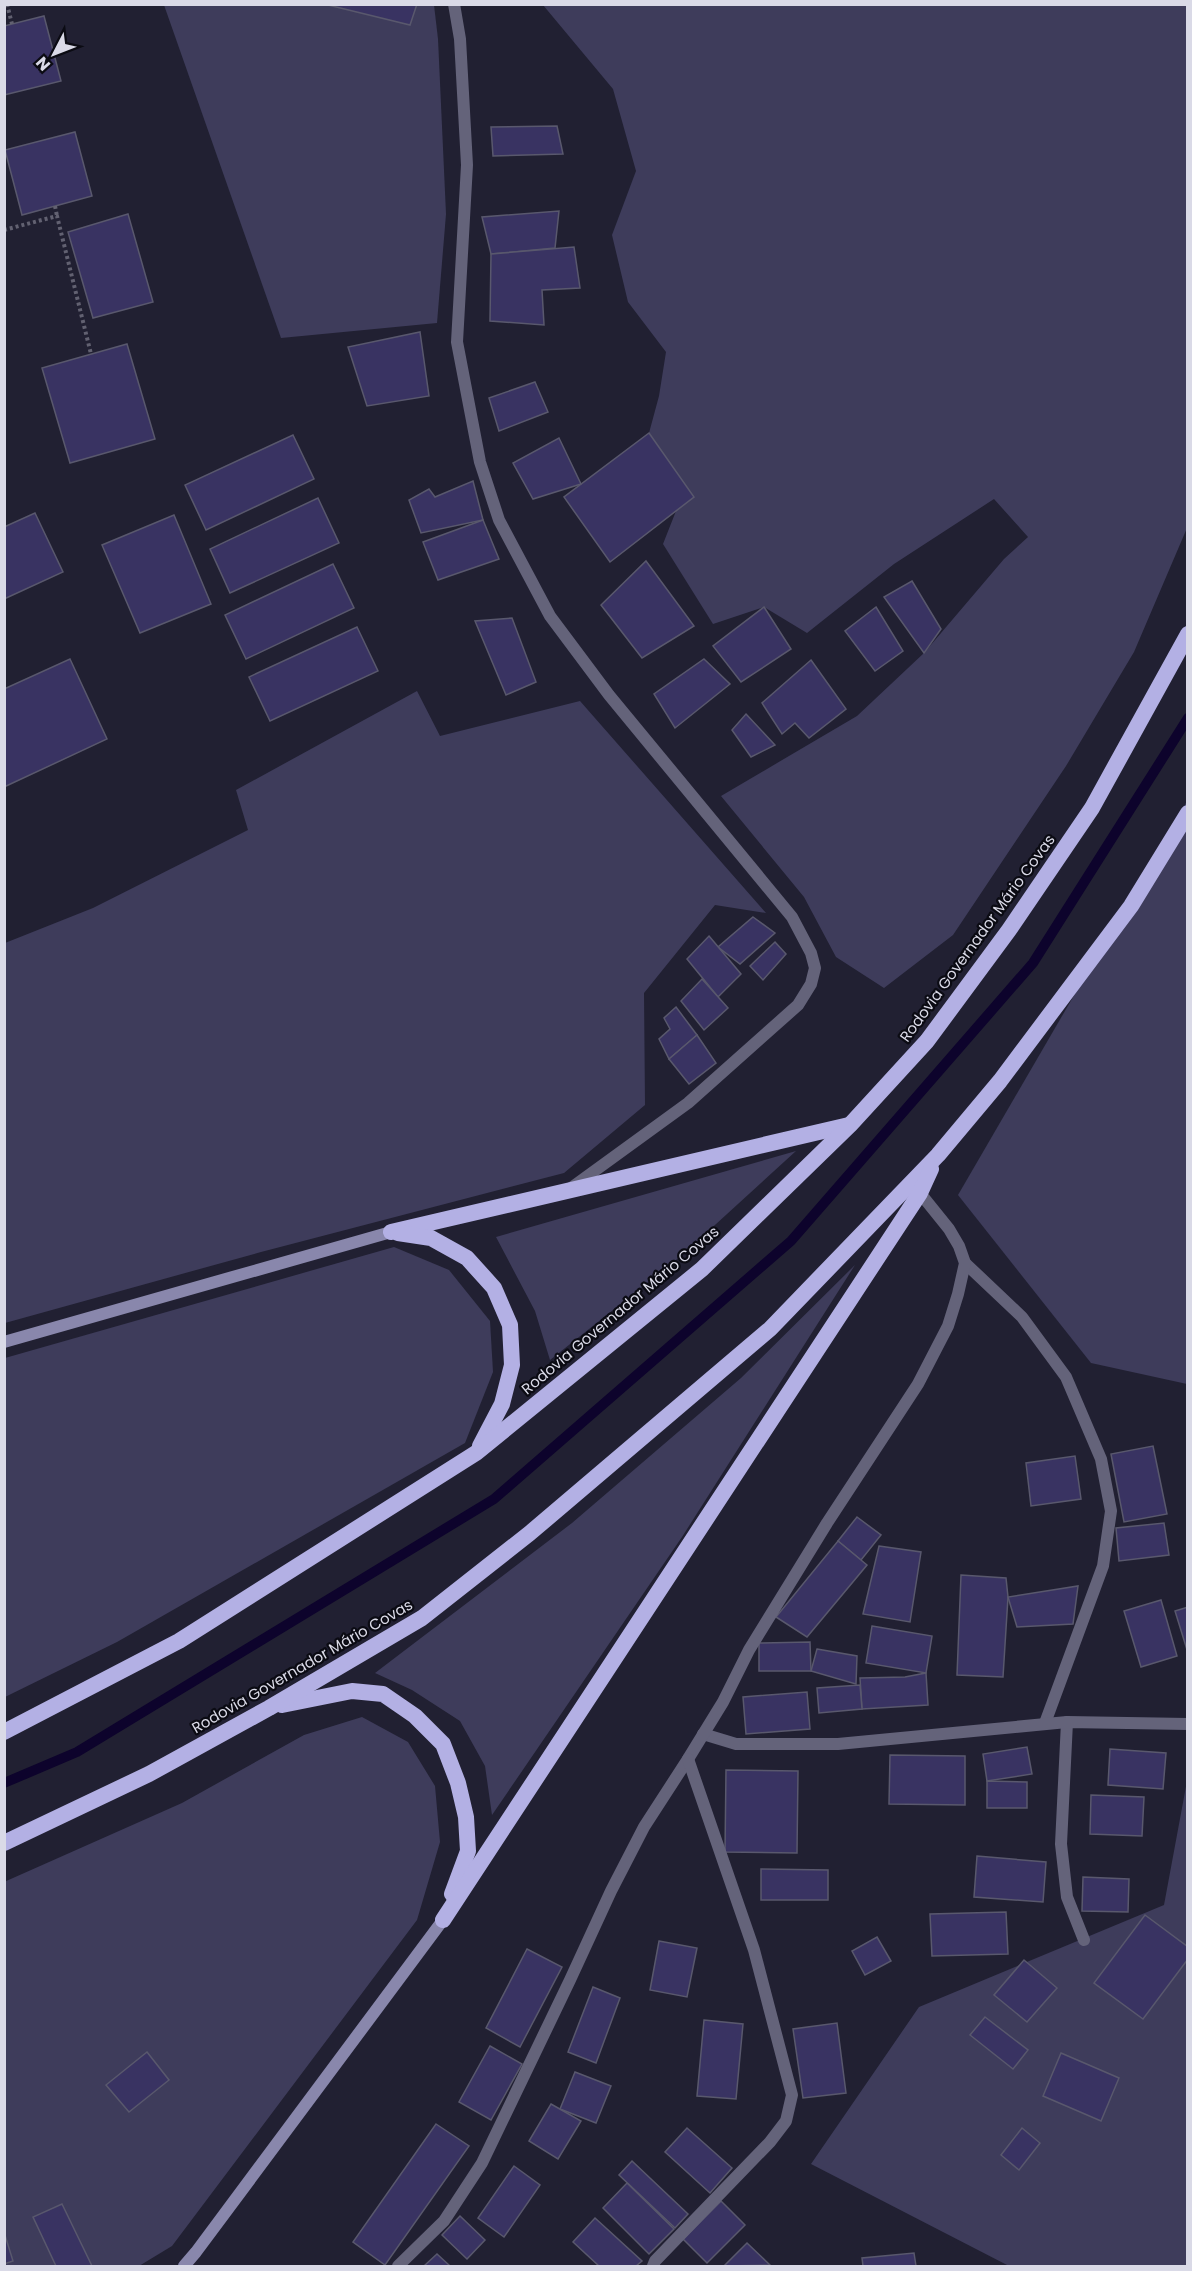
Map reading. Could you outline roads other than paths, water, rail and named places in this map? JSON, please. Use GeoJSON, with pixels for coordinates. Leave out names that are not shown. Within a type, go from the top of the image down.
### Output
{"type":"FeatureCollection","features":[{"type":"Feature","properties":{"kind":"highway","name":"Rodovia Governador Mário Covas"},"geometry":{"type":"LineString","coordinates":[[4,1732],[179,1641],[476,1453],[702,1269],[850,1125],[927,1041],[1009,930],[1092,808],[1188,634]]}},
{"type":"Feature","properties":{"kind":"highway","name":"Rodovia Governador Mário Covas"},"geometry":{"type":"LineString","coordinates":[[4,1843],[149,1774],[269,1708],[422,1618],[530,1533],[770,1329],[938,1155],[1000,1081],[1131,906],[1188,813]]}},
{"type":"Feature","properties":{"kind":"highway"},"geometry":{"type":"LineString","coordinates":[[391,1232],[571,1188],[850,1125]]}},
{"type":"Feature","properties":{"kind":"highway"},"geometry":{"type":"LineString","coordinates":[[443,1920],[920,1192],[938,1155]]}},
{"type":"Feature","properties":{"kind":"highway"},"geometry":{"type":"LineString","coordinates":[[391,1232],[431,1238],[467,1258],[494,1288],[510,1325],[512,1365],[510,1375],[502,1404],[476,1453]]}},
{"type":"Feature","properties":{"kind":"highway"},"geometry":{"type":"LineString","coordinates":[[269,1708],[352,1691],[383,1694],[415,1716],[443,1744],[458,1783],[466,1817],[468,1851],[443,1920]]}},
{"type":"Feature","properties":{"kind":"main road"},"geometry":{"type":"LineString","coordinates":[[4,1342],[391,1232]]}},
{"type":"Feature","properties":{"kind":"main road"},"geometry":{"type":"LineString","coordinates":[[184,2266],[443,1920]]}},
{"type":"Feature","properties":{"kind":"main road"},"geometry":{"type":"LineString","coordinates":[[176,2266],[196,2252]]}},
{"type":"Feature","properties":{"kind":"main road"},"geometry":{"type":"LineString","coordinates":[[191,2266],[196,2252]]}},
{"type":"Feature","properties":{"kind":"street"},"geometry":{"type":"LineString","coordinates":[[454,4],[460,39],[467,165],[457,342],[480,462],[499,520],[550,616],[609,695],[792,917],[811,953],[815,968],[811,984],[798,1005],[764,1037],[688,1103],[571,1188]]}},
{"type":"Feature","properties":{"kind":"street"},"geometry":{"type":"LineString","coordinates":[[920,1192],[949,1229],[965,1263],[1022,1317],[1066,1377],[1101,1459],[1112,1511],[1103,1566],[1045,1723]]}},
{"type":"Feature","properties":{"kind":"street"},"geometry":{"type":"LineString","coordinates":[[398,2266],[444,2221],[482,2163],[644,1827],[723,1702],[760,1630],[918,1384],[948,1326],[965,1263]]}},
{"type":"Feature","properties":{"kind":"street"},"geometry":{"type":"LineString","coordinates":[[1067,1722],[1061,1844],[1067,1897],[1084,1940]]}},
{"type":"Feature","properties":{"kind":"street"},"geometry":{"type":"LineString","coordinates":[[703,1734],[736,1744],[838,1744],[1045,1723],[1188,1724]]}},
{"type":"Feature","properties":{"kind":"street"},"geometry":{"type":"LineString","coordinates":[[653,2266],[655,2261],[770,2142],[786,2121],[792,2095],[754,1950],[688,1759]]}},
{"type":"Feature","properties":{"kind":"waterway"},"geometry":{"type":"LineString","coordinates":[[4,1783],[77,1752],[494,1499],[791,1241],[1033,963],[1188,718]]}}]}
